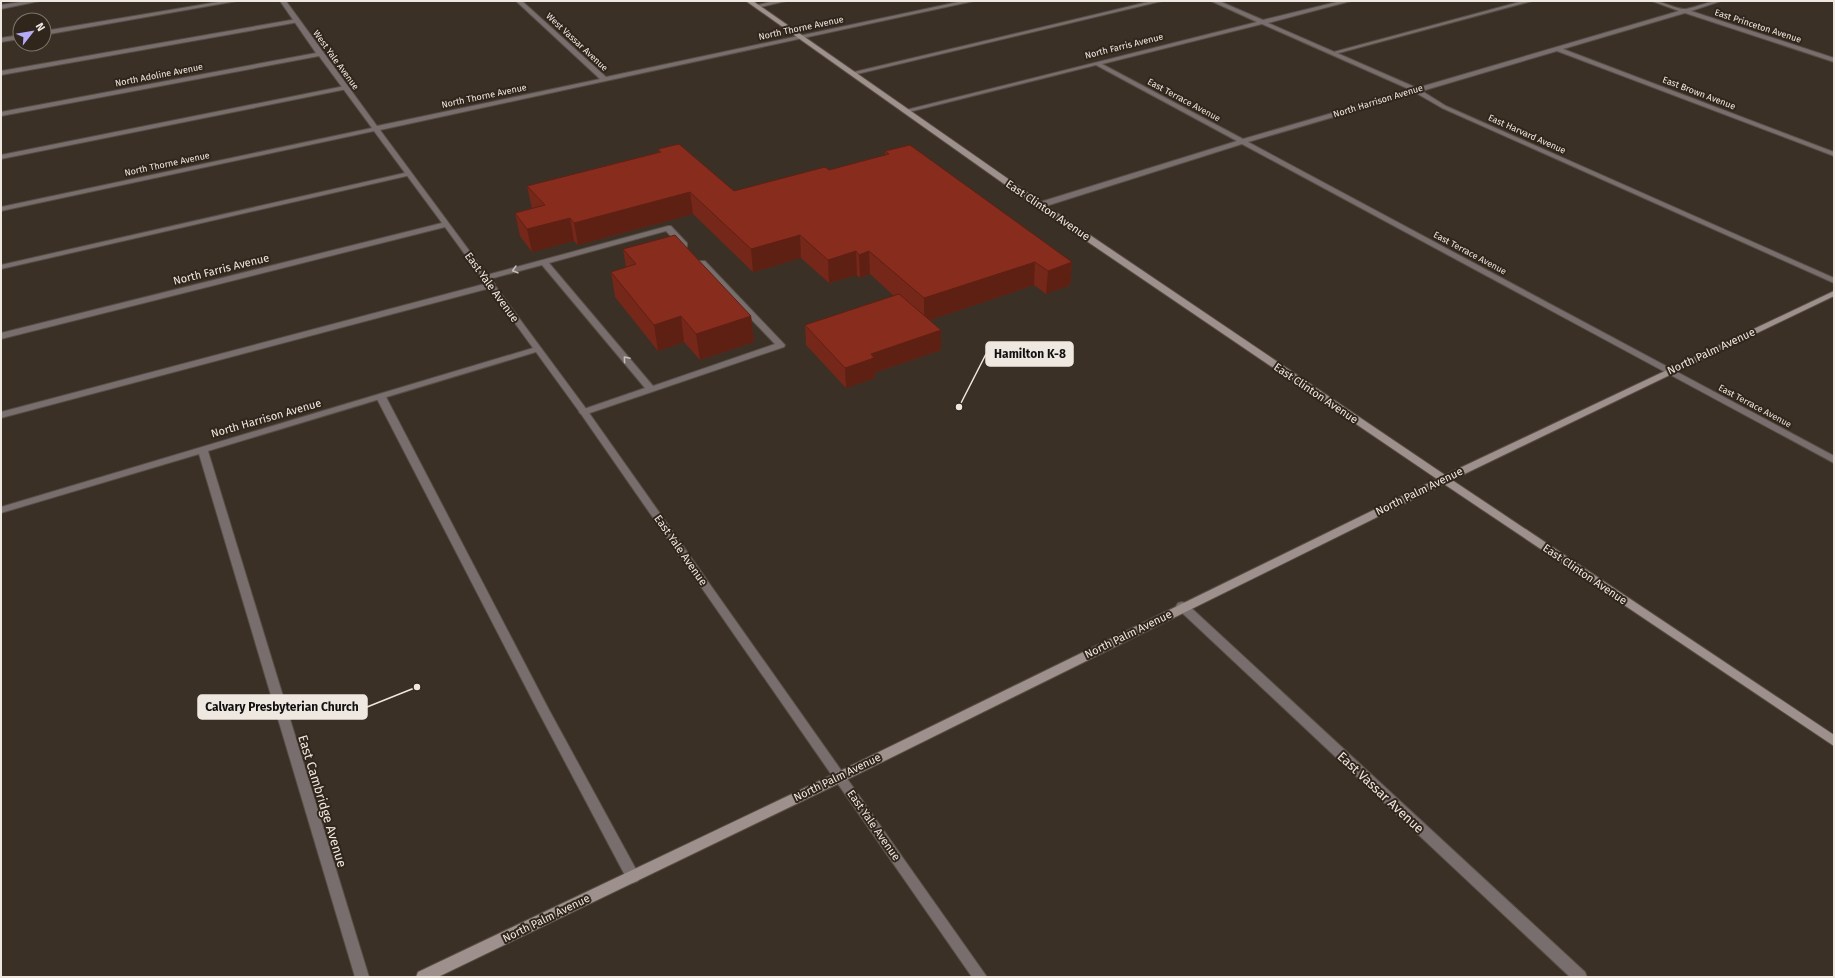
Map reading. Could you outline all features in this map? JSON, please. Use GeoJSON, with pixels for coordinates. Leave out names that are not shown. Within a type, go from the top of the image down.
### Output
{"type":"FeatureCollection","features":[{"type":"Feature","properties":{"kind":"main road","name":"East Clinton Avenue"},"geometry":{"type":"LineString","coordinates":[[750,1],[1040,205],[1443,479],[1834,741]]}},
{"type":"Feature","properties":{"kind":"main road","name":"North Palm Avenue"},"geometry":{"type":"LineString","coordinates":[[423,977],[840,776],[1182,606],[1443,479],[1669,370],[1834,294]]}},
{"type":"Feature","properties":{"kind":"street"},"geometry":{"type":"LineString","coordinates":[[1,7],[37,1]]}},
{"type":"Feature","properties":{"kind":"street"},"geometry":{"type":"LineString","coordinates":[[52,32],[234,1]]}},
{"type":"Feature","properties":{"kind":"street","name":"West Yale Avenue"},"geometry":{"type":"LineString","coordinates":[[283,1],[374,129]]}},
{"type":"Feature","properties":{"kind":"street","name":"West Vassar Avenue"},"geometry":{"type":"LineString","coordinates":[[519,1],[604,79]]}},
{"type":"Feature","properties":{"kind":"street"},"geometry":{"type":"LineString","coordinates":[[757,6],[782,1]]}},
{"type":"Feature","properties":{"kind":"street","name":"North Thorne Avenue"},"geometry":{"type":"LineString","coordinates":[[1,209],[971,1]]}},
{"type":"Feature","properties":{"kind":"street"},"geometry":{"type":"LineString","coordinates":[[854,73],[1159,1]]}},
{"type":"Feature","properties":{"kind":"street","name":"East Harvard Avenue"},"geometry":{"type":"LineString","coordinates":[[1214,1],[1416,90],[1444,107],[1834,281]]}},
{"type":"Feature","properties":{"kind":"street","name":"North Farris Avenue"},"geometry":{"type":"LineString","coordinates":[[905,111],[1348,1]]}},
{"type":"Feature","properties":{"kind":"street"},"geometry":{"type":"LineString","coordinates":[[1333,53],[1529,1]]}},
{"type":"Feature","properties":{"kind":"street","name":"East Princeton Avenue"},"geometry":{"type":"LineString","coordinates":[[1655,1],[1834,60]]}},
{"type":"Feature","properties":{"kind":"street","name":"North Harrison Avenue"},"geometry":{"type":"LineString","coordinates":[[1040,205],[1242,142],[1718,1]]}},
{"type":"Feature","properties":{"kind":"street"},"geometry":{"type":"LineString","coordinates":[[1,73],[297,21]]}},
{"type":"Feature","properties":{"kind":"street"},"geometry":{"type":"LineString","coordinates":[[1,40],[12,38]]}},
{"type":"Feature","properties":{"kind":"street","name":"East Brown Avenue"},"geometry":{"type":"LineString","coordinates":[[1558,49],[1834,154]]}},
{"type":"Feature","properties":{"kind":"street","name":"North Adoline Avenue"},"geometry":{"type":"LineString","coordinates":[[1,114],[320,54]]}},
{"type":"Feature","properties":{"kind":"street","name":"East Terrace Avenue"},"geometry":{"type":"LineString","coordinates":[[1096,63],[1834,460]]}},
{"type":"Feature","properties":{"kind":"street"},"geometry":{"type":"LineString","coordinates":[[1,157],[344,88]]}},
{"type":"Feature","properties":{"kind":"street","name":"East Yale Avenue"},"geometry":{"type":"LineString","coordinates":[[374,129],[410,174],[584,412],[980,977]]}},
{"type":"Feature","properties":{"kind":"street"},"geometry":{"type":"LineString","coordinates":[[1,267],[410,174]]}},
{"type":"Feature","properties":{"kind":"street","name":"North Farris Avenue"},"geometry":{"type":"LineString","coordinates":[[1,336],[447,224]]}},
{"type":"Feature","properties":{"kind":"street"},"geometry":{"type":"LineString","coordinates":[[1,415],[488,281],[544,262],[668,228],[781,345],[584,412]]}},
{"type":"Feature","properties":{"kind":"street"},"geometry":{"type":"LineString","coordinates":[[544,262],[651,389]]}},
{"type":"Feature","properties":{"kind":"street","name":"North Harrison Avenue"},"geometry":{"type":"LineString","coordinates":[[1,510],[538,349]]}},
{"type":"Feature","properties":{"kind":"street"},"geometry":{"type":"LineString","coordinates":[[381,397],[539,702],[633,877]]}},
{"type":"Feature","properties":{"kind":"street","name":"East Cambridge Avenue"},"geometry":{"type":"LineString","coordinates":[[202,449],[362,977]]}},
{"type":"Feature","properties":{"kind":"street","name":"East Vassar Avenue"},"geometry":{"type":"LineString","coordinates":[[1182,606],[1580,977]]}},
{"type":"Feature","properties":{"kind":"building"},"geometry":{"type":"Polygon","coordinates":[[[679,144],[734,191],[825,167],[829,170],[889,154],[885,151],[910,145],[1072,262],[1048,271],[1035,262],[924,298],[869,251],[859,255],[856,251],[828,260],[800,235],[751,249],[690,192],[574,223],[570,218],[527,229],[515,213],[545,205],[527,186],[661,152],[658,149],[679,144]]]}},
{"type":"Feature","properties":{"kind":"building"},"geometry":{"type":"Polygon","coordinates":[[[675,235],[751,316],[696,334],[681,316],[654,325],[611,272],[636,264],[623,249],[675,235]]]}},
{"type":"Feature","properties":{"kind":"building"},"geometry":{"type":"Polygon","coordinates":[[[899,294],[941,330],[871,354],[874,358],[845,368],[805,325],[899,294]]]}},
{"type":"Feature","properties":{"kind":"place","name":"Hamilton K-8"},"geometry":{"type":"Point","coordinates":[959,407]}},
{"type":"Feature","properties":{"kind":"place","name":"Calvary Presbyterian Church"},"geometry":{"type":"Point","coordinates":[417,687]}}]}
